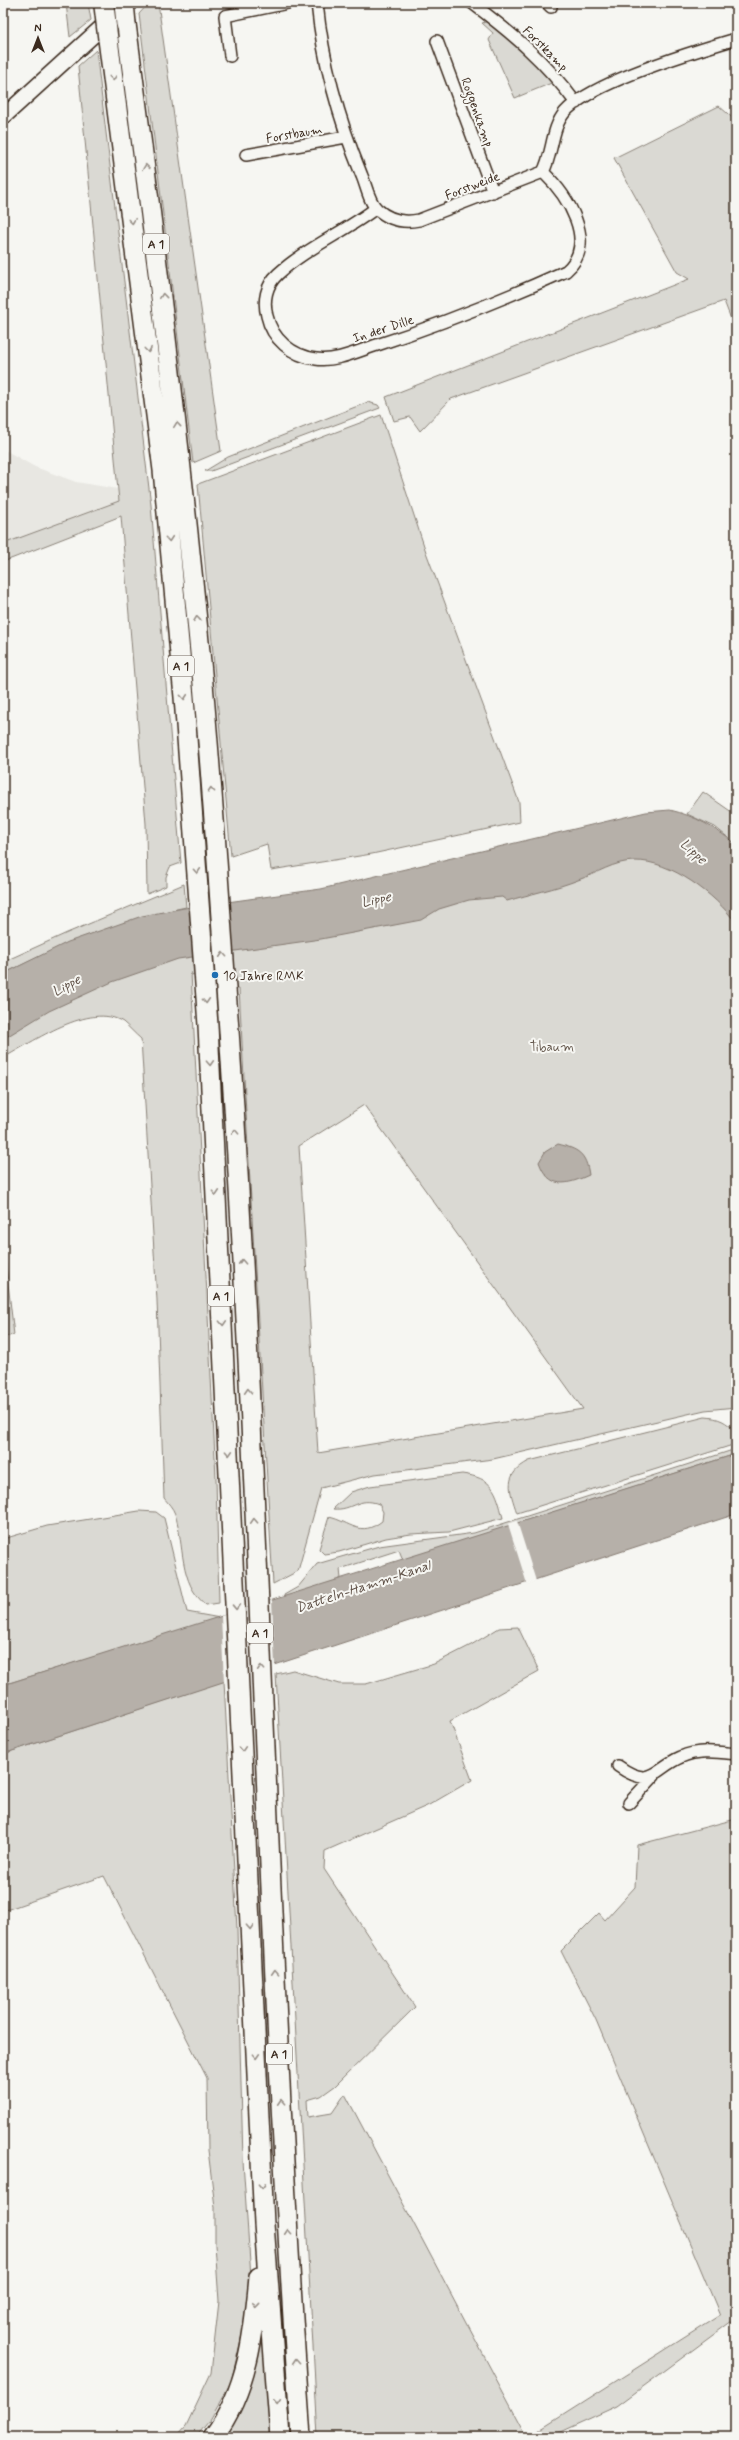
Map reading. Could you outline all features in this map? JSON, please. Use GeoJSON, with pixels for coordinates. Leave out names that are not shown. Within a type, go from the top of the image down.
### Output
{"type":"FeatureCollection","features":[{"type":"Feature","properties":{"kind":"highway","name":"A 1"},"geometry":{"type":"LineString","coordinates":[[124,3],[162,290],[181,464],[201,658],[214,828],[228,1022],[256,1560],[286,2209],[301,2437]]}},
{"type":"Feature","properties":{"kind":"highway","name":"A 1"},"geometry":{"type":"LineString","coordinates":[[104,5],[163,470],[194,832],[208,1024],[264,2224],[280,2437]]}},
{"type":"Feature","properties":{"kind":"highway"},"geometry":{"type":"LineString","coordinates":[[213,2437],[233,2403],[249,2359],[264,2224]]}},
{"type":"Feature","properties":{"kind":"main road"},"geometry":{"type":"LineString","coordinates":[[3,117],[130,3]]}},
{"type":"Feature","properties":{"kind":"street"},"geometry":{"type":"LineString","coordinates":[[230,56],[225,16],[288,3]]}},
{"type":"Feature","properties":{"kind":"street"},"geometry":{"type":"LineString","coordinates":[[317,3],[329,77],[346,137],[376,208]]}},
{"type":"Feature","properties":{"kind":"street","name":"Forstkamp"},"geometry":{"type":"LineString","coordinates":[[472,3],[524,43],[557,77],[576,103]]}},
{"type":"Feature","properties":{"kind":"street"},"geometry":{"type":"LineString","coordinates":[[542,172],[549,162],[556,130],[564,113],[576,103],[612,84],[651,67],[736,39]]}},
{"type":"Feature","properties":{"kind":"street","name":"Roggenkamp"},"geometry":{"type":"LineString","coordinates":[[437,41],[493,192]]}},
{"type":"Feature","properties":{"kind":"street","name":"Forstbaum"},"geometry":{"type":"LineString","coordinates":[[246,156],[346,137]]}},
{"type":"Feature","properties":{"kind":"street","name":"Forstweide"},"geometry":{"type":"LineString","coordinates":[[376,208],[392,218],[410,221],[493,192],[542,172]]}},
{"type":"Feature","properties":{"kind":"street","name":"In der Dille"},"geometry":{"type":"LineString","coordinates":[[376,208],[286,268],[271,282],[266,298],[270,326],[283,345],[293,352],[316,359],[345,356],[434,327],[566,271],[578,258],[581,237],[562,195],[542,172]]}},
{"type":"Feature","properties":{"kind":"street"},"geometry":{"type":"LineString","coordinates":[[629,1802],[654,1776],[681,1757],[702,1751],[736,1754]]}},
{"type":"Feature","properties":{"kind":"street"},"geometry":{"type":"LineString","coordinates":[[618,1766],[628,1773],[640,1777],[654,1776]]}},
{"type":"Feature","properties":{"kind":"shaded area"},"geometry":{"type":"Polygon","coordinates":[[[3,449],[35,467],[76,482],[118,489],[119,501],[3,544],[3,449]]]}},
{"type":"Feature","properties":{"kind":"green space"},"geometry":{"type":"Polygon","coordinates":[[[66,3],[88,3],[91,20],[70,37],[66,3]]]}},
{"type":"Feature","properties":{"kind":"green space"},"geometry":{"type":"Polygon","coordinates":[[[149,3],[158,3],[221,451],[193,463],[139,14],[149,3]]]}},
{"type":"Feature","properties":{"kind":"green space"},"geometry":{"type":"Polygon","coordinates":[[[489,21],[520,46],[554,82],[515,98],[489,40],[493,33],[482,23],[489,21]]]}},
{"type":"Feature","properties":{"kind":"green space"},"geometry":{"type":"Polygon","coordinates":[[[96,50],[151,505],[181,863],[170,867],[166,877],[166,886],[147,894],[146,824],[121,516],[3,562],[3,544],[119,501],[78,66],[96,50]]]}},
{"type":"Feature","properties":{"kind":"green space"},"geometry":{"type":"Polygon","coordinates":[[[719,106],[736,121],[736,332],[724,301],[451,399],[420,431],[410,417],[394,421],[386,397],[689,279],[677,272],[614,158],[719,106]]]}},
{"type":"Feature","properties":{"kind":"green space"},"geometry":{"type":"Polygon","coordinates":[[[368,402],[378,405],[380,408],[211,471],[205,471],[228,457],[368,402]]]}},
{"type":"Feature","properties":{"kind":"green space"},"geometry":{"type":"Polygon","coordinates":[[[381,415],[426,552],[519,802],[520,822],[372,854],[271,870],[267,844],[231,856],[198,484],[381,415]]]}},
{"type":"Feature","properties":{"kind":"green space"},"geometry":{"type":"Polygon","coordinates":[[[703,792],[736,815],[736,844],[715,827],[687,814],[703,792]]]}},
{"type":"Feature","properties":{"kind":"green space","name":"Tibaum"},"geometry":{"type":"Polygon","coordinates":[[[644,838],[736,878],[736,1407],[705,1410],[493,1459],[375,1474],[321,1488],[298,1571],[273,1584],[239,989],[236,989],[234,968],[191,975],[216,1478],[219,1603],[206,1605],[197,1596],[191,1586],[184,1563],[175,1514],[164,1498],[157,1300],[141,1039],[123,1022],[110,1017],[95,1017],[78,1020],[62,1026],[3,1058],[3,1002],[644,838]],[[364,1105],[299,1146],[318,1453],[583,1409],[364,1105]]]}},
{"type":"Feature","properties":{"kind":"green space"},"geometry":{"type":"Polygon","coordinates":[[[184,884],[186,907],[137,919],[92,934],[3,974],[3,962],[67,933],[184,884]]]}},
{"type":"Feature","properties":{"kind":"green space"},"geometry":{"type":"Polygon","coordinates":[[[3,1240],[14,1335],[3,1337],[3,1240]]]}},
{"type":"Feature","properties":{"kind":"green space"},"geometry":{"type":"Polygon","coordinates":[[[705,1417],[718,1419],[729,1425],[736,1432],[736,1444],[517,1513],[510,1490],[510,1483],[515,1472],[529,1461],[705,1417]]]}},
{"type":"Feature","properties":{"kind":"green space"},"geometry":{"type":"Polygon","coordinates":[[[736,1449],[736,1454],[403,1560],[399,1550],[340,1569],[341,1579],[285,1598],[284,1595],[298,1587],[317,1564],[379,1546],[474,1533],[736,1449]]]}},
{"type":"Feature","properties":{"kind":"green space"},"geometry":{"type":"Polygon","coordinates":[[[462,1474],[487,1482],[492,1487],[498,1500],[503,1518],[449,1532],[411,1534],[386,1538],[339,1552],[324,1554],[319,1549],[329,1517],[361,1529],[374,1526],[382,1521],[383,1512],[379,1504],[372,1502],[360,1503],[346,1508],[333,1509],[351,1492],[370,1486],[462,1474]]]}},
{"type":"Feature","properties":{"kind":"green space"},"geometry":{"type":"Polygon","coordinates":[[[139,1511],[156,1512],[164,1518],[187,1612],[220,1618],[3,1685],[3,1539],[47,1526],[139,1511]]]}},
{"type":"Feature","properties":{"kind":"green space"},"geometry":{"type":"Polygon","coordinates":[[[518,1627],[539,1671],[450,1721],[472,1780],[429,1805],[325,1851],[324,1869],[415,2007],[335,2086],[321,2096],[307,2100],[308,2117],[332,2113],[345,2094],[527,2437],[318,2437],[276,1674],[293,1670],[339,1684],[366,1684],[434,1664],[471,1645],[499,1628],[518,1627]]]}},
{"type":"Feature","properties":{"kind":"green space"},"geometry":{"type":"Polygon","coordinates":[[[224,1681],[237,1929],[243,2161],[252,2292],[231,2382],[209,2421],[196,2437],[176,2437],[186,2426],[211,2373],[219,2301],[215,2244],[215,2207],[208,2150],[207,2078],[104,1876],[3,1911],[3,1754],[224,1681]]]}},
{"type":"Feature","properties":{"kind":"green space"},"geometry":{"type":"Polygon","coordinates":[[[736,1819],[736,2318],[617,2406],[549,2437],[528,2437],[720,2315],[596,2020],[561,1951],[599,1913],[605,1920],[635,1887],[637,1845],[736,1819]]]}},
{"type":"Feature","properties":{"kind":"green space"},"geometry":{"type":"Polygon","coordinates":[[[261,2312],[270,2437],[219,2437],[261,2312]]]}},
{"type":"Feature","properties":{"kind":"water","name":"Lippe"},"geometry":{"type":"Polygon","coordinates":[[[670,810],[705,823],[736,844],[736,923],[717,901],[691,881],[677,873],[663,866],[649,862],[635,861],[620,863],[569,883],[507,901],[502,897],[469,900],[439,909],[421,920],[321,939],[178,959],[112,982],[49,1011],[3,1039],[3,974],[68,942],[142,916],[184,908],[321,889],[646,812],[670,810]]]}},
{"type":"Feature","properties":{"kind":"water"},"geometry":{"type":"Polygon","coordinates":[[[558,1144],[576,1150],[580,1153],[586,1162],[589,1175],[566,1183],[553,1181],[548,1177],[543,1171],[539,1162],[545,1152],[558,1144]]]}},
{"type":"Feature","properties":{"kind":"water","name":"Datteln-Hamm-Kanal"},"geometry":{"type":"Polygon","coordinates":[[[736,1454],[736,1514],[3,1754],[3,1685],[736,1454]]]}},
{"type":"Feature","properties":{"kind":"pier"},"geometry":{"type":"Polygon","coordinates":[[[517,1521],[536,1581],[527,1584],[508,1524],[517,1521]]]}},
{"type":"Feature","properties":{"kind":"pier"},"geometry":{"type":"Polygon","coordinates":[[[272,1600],[275,1666],[224,1683],[221,1616],[272,1600]]]}},
{"type":"Feature","properties":{"kind":"place","name":"10 Jahre RMK"},"geometry":{"type":"Point","coordinates":[215,975]}}]}
